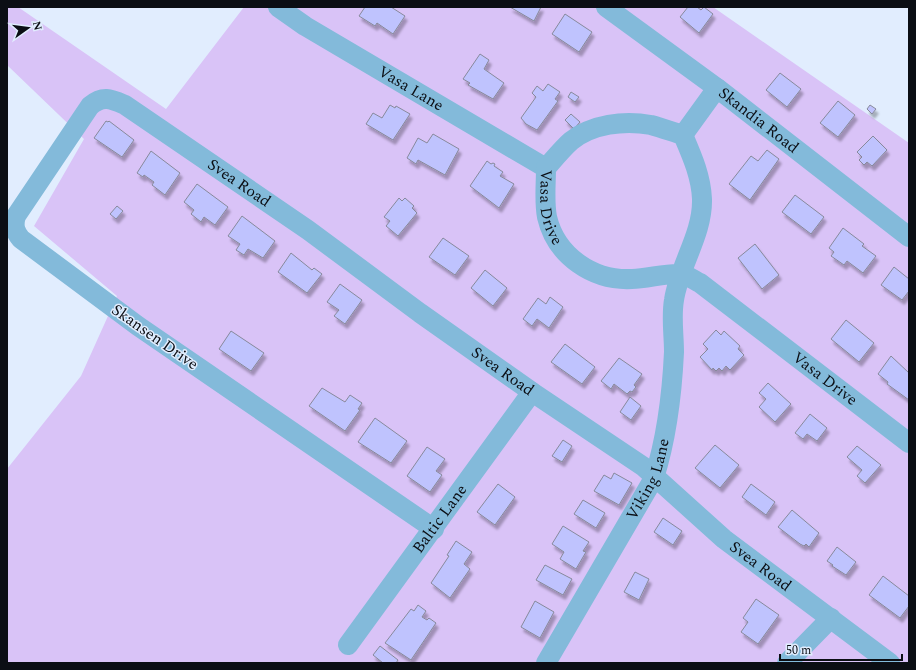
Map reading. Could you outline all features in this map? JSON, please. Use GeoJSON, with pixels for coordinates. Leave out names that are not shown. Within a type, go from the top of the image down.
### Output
{"type":"FeatureCollection","features":[{"type":"Feature","properties":{"kind":"street","name":"Vasa Lane"},"geometry":{"type":"LineString","coordinates":[[278,7],[319,34],[546,168]]}},
{"type":"Feature","properties":{"kind":"street","name":"Skandia Road"},"geometry":{"type":"LineString","coordinates":[[606,7],[717,88],[909,237]]}},
{"type":"Feature","properties":{"kind":"street"},"geometry":{"type":"LineString","coordinates":[[681,274],[698,226],[702,200],[697,169],[684,135],[717,88]]}},
{"type":"Feature","properties":{"kind":"street","name":"Svea Road"},"geometry":{"type":"LineString","coordinates":[[102,98],[108,98],[124,105],[263,199],[532,392],[644,467],[654,478],[724,539],[890,663]]}},
{"type":"Feature","properties":{"kind":"street","name":"Skansen Drive"},"geometry":{"type":"LineString","coordinates":[[102,98],[90,106],[16,216],[14,223],[17,234],[21,239],[138,326],[434,529]]}},
{"type":"Feature","properties":{"kind":"street","name":"Vasa Drive"},"geometry":{"type":"LineString","coordinates":[[684,135],[651,125],[624,123],[603,126],[575,138],[546,168],[545,201],[549,224],[559,244],[575,261],[600,275],[621,279],[681,274],[700,283],[909,443]]}},
{"type":"Feature","properties":{"kind":"street","name":"Viking Lane"},"geometry":{"type":"LineString","coordinates":[[546,663],[654,478],[661,456],[669,413],[674,352],[674,301],[681,274]]}},
{"type":"Feature","properties":{"kind":"street","name":"Baltic Lane"},"geometry":{"type":"LineString","coordinates":[[348,645],[434,529],[532,392]]}},
{"type":"Feature","properties":{"kind":"street"},"geometry":{"type":"LineString","coordinates":[[787,663],[831,618]]}},
{"type":"Feature","properties":{"kind":"shaded area"},"geometry":{"type":"Polygon","coordinates":[[[7,7],[18,7],[166,109],[244,7],[713,7],[909,143],[909,663],[7,663],[7,469],[81,376],[117,296],[34,226],[84,139],[7,65],[7,7]]]}},
{"type":"Feature","properties":{"kind":"building"},"geometry":{"type":"Polygon","coordinates":[[[365,7],[391,7],[405,16],[393,34],[377,23],[375,26],[359,16],[365,7]]]}},
{"type":"Feature","properties":{"kind":"building"},"geometry":{"type":"Polygon","coordinates":[[[510,7],[541,7],[534,21],[510,7]]]}},
{"type":"Feature","properties":{"kind":"building"},"geometry":{"type":"Polygon","coordinates":[[[688,7],[697,7],[701,10],[704,7],[713,14],[699,33],[680,17],[688,7]]]}},
{"type":"Feature","properties":{"kind":"building"},"geometry":{"type":"Polygon","coordinates":[[[565,14],[592,32],[579,52],[552,34],[565,14]]]}},
{"type":"Feature","properties":{"kind":"building"},"geometry":{"type":"Polygon","coordinates":[[[480,54],[489,60],[484,69],[504,83],[493,99],[468,85],[470,83],[463,79],[480,54]]]}},
{"type":"Feature","properties":{"kind":"building"},"geometry":{"type":"Polygon","coordinates":[[[780,73],[801,89],[787,107],[766,90],[780,73]]]}},
{"type":"Feature","properties":{"kind":"building"},"geometry":{"type":"Polygon","coordinates":[[[548,84],[560,92],[555,99],[558,101],[537,130],[526,124],[521,118],[536,97],[532,93],[537,86],[543,91],[548,84]]]}},
{"type":"Feature","properties":{"kind":"building"},"geometry":{"type":"Polygon","coordinates":[[[571,92],[579,97],[575,102],[568,97],[571,92]]]}},
{"type":"Feature","properties":{"kind":"building"},"geometry":{"type":"Polygon","coordinates":[[[838,101],[855,115],[838,137],[820,123],[838,101]]]}},
{"type":"Feature","properties":{"kind":"building"},"geometry":{"type":"Polygon","coordinates":[[[390,105],[395,108],[396,106],[410,114],[393,140],[366,124],[373,113],[382,118],[390,105]]]}},
{"type":"Feature","properties":{"kind":"building"},"geometry":{"type":"Polygon","coordinates":[[[870,105],[876,109],[872,114],[867,109],[870,105]]]}},
{"type":"Feature","properties":{"kind":"building"},"geometry":{"type":"Polygon","coordinates":[[[571,114],[580,122],[574,129],[565,120],[571,114]]]}},
{"type":"Feature","properties":{"kind":"building"},"geometry":{"type":"Polygon","coordinates":[[[106,121],[109,121],[134,140],[122,157],[94,138],[106,121]]]}},
{"type":"Feature","properties":{"kind":"building"},"geometry":{"type":"Polygon","coordinates":[[[433,134],[459,149],[445,175],[418,160],[416,164],[407,158],[418,138],[427,143],[433,134]]]}},
{"type":"Feature","properties":{"kind":"building"},"geometry":{"type":"Polygon","coordinates":[[[873,136],[887,150],[872,166],[867,162],[864,165],[859,160],[862,157],[857,152],[873,136]]]}},
{"type":"Feature","properties":{"kind":"building"},"geometry":{"type":"Polygon","coordinates":[[[767,150],[779,159],[750,200],[729,184],[751,156],[758,161],[767,150]]]}},
{"type":"Feature","properties":{"kind":"building"},"geometry":{"type":"Polygon","coordinates":[[[151,151],[180,173],[165,195],[152,185],[154,182],[144,175],[143,177],[137,173],[151,151]]]}},
{"type":"Feature","properties":{"kind":"building"},"geometry":{"type":"Polygon","coordinates":[[[487,161],[491,164],[495,164],[494,166],[503,172],[500,176],[514,184],[499,208],[470,186],[487,161]]]}},
{"type":"Feature","properties":{"kind":"building"},"geometry":{"type":"Polygon","coordinates":[[[197,184],[228,207],[215,225],[204,217],[201,222],[191,214],[194,210],[184,202],[197,184]]]}},
{"type":"Feature","properties":{"kind":"building"},"geometry":{"type":"Polygon","coordinates":[[[795,195],[824,217],[811,234],[782,212],[795,195]]]}},
{"type":"Feature","properties":{"kind":"building"},"geometry":{"type":"Polygon","coordinates":[[[399,198],[402,201],[405,198],[414,206],[412,208],[417,213],[398,236],[386,226],[390,221],[384,217],[399,198]]]}},
{"type":"Feature","properties":{"kind":"building"},"geometry":{"type":"Polygon","coordinates":[[[117,206],[123,211],[116,219],[110,214],[117,206]]]}},
{"type":"Feature","properties":{"kind":"building"},"geometry":{"type":"Polygon","coordinates":[[[242,216],[275,241],[263,258],[248,249],[244,255],[236,250],[240,244],[228,236],[242,216]]]}},
{"type":"Feature","properties":{"kind":"building"},"geometry":{"type":"Polygon","coordinates":[[[843,228],[864,244],[862,246],[876,256],[863,273],[847,261],[844,265],[831,256],[834,252],[829,248],[843,228]]]}},
{"type":"Feature","properties":{"kind":"building"},"geometry":{"type":"Polygon","coordinates":[[[443,238],[469,256],[455,275],[429,257],[443,238]]]}},
{"type":"Feature","properties":{"kind":"building"},"geometry":{"type":"Polygon","coordinates":[[[755,244],[779,275],[762,289],[738,258],[755,244]]]}},
{"type":"Feature","properties":{"kind":"building"},"geometry":{"type":"Polygon","coordinates":[[[291,253],[312,270],[314,268],[322,274],[307,293],[278,272],[291,253]]]}},
{"type":"Feature","properties":{"kind":"building"},"geometry":{"type":"Polygon","coordinates":[[[894,267],[909,279],[909,291],[902,300],[881,285],[894,267]]]}},
{"type":"Feature","properties":{"kind":"building"},"geometry":{"type":"Polygon","coordinates":[[[485,270],[507,288],[493,306],[471,288],[485,270]]]}},
{"type":"Feature","properties":{"kind":"building"},"geometry":{"type":"Polygon","coordinates":[[[340,284],[362,300],[345,324],[334,316],[339,310],[327,302],[340,284]]]}},
{"type":"Feature","properties":{"kind":"building"},"geometry":{"type":"Polygon","coordinates":[[[550,297],[563,307],[549,328],[537,319],[532,326],[523,319],[538,298],[546,304],[550,297]]]}},
{"type":"Feature","properties":{"kind":"building"},"geometry":{"type":"Polygon","coordinates":[[[846,320],[874,343],[859,362],[831,339],[846,320]]]}},
{"type":"Feature","properties":{"kind":"building"},"geometry":{"type":"Polygon","coordinates":[[[716,330],[721,335],[724,331],[740,346],[738,349],[744,355],[730,370],[726,366],[722,371],[719,368],[716,371],[713,368],[712,370],[700,357],[708,349],[703,344],[716,330]]]}},
{"type":"Feature","properties":{"kind":"building"},"geometry":{"type":"Polygon","coordinates":[[[231,331],[264,353],[251,371],[219,349],[231,331]]]}},
{"type":"Feature","properties":{"kind":"building"},"geometry":{"type":"Polygon","coordinates":[[[565,344],[595,367],[582,384],[551,362],[565,344]]]}},
{"type":"Feature","properties":{"kind":"building"},"geometry":{"type":"Polygon","coordinates":[[[891,356],[909,373],[909,400],[887,384],[888,382],[878,374],[891,356]]]}},
{"type":"Feature","properties":{"kind":"building"},"geometry":{"type":"Polygon","coordinates":[[[619,358],[642,374],[634,385],[636,387],[632,392],[630,391],[627,394],[614,384],[611,389],[601,381],[619,358]]]}},
{"type":"Feature","properties":{"kind":"building"},"geometry":{"type":"Polygon","coordinates":[[[768,383],[791,404],[775,422],[759,407],[766,399],[759,393],[768,383]]]}},
{"type":"Feature","properties":{"kind":"building"},"geometry":{"type":"Polygon","coordinates":[[[322,388],[345,402],[350,395],[362,403],[358,409],[360,410],[345,431],[309,406],[322,388]]]}},
{"type":"Feature","properties":{"kind":"building"},"geometry":{"type":"Polygon","coordinates":[[[630,397],[641,406],[631,420],[620,412],[630,397]]]}},
{"type":"Feature","properties":{"kind":"building"},"geometry":{"type":"Polygon","coordinates":[[[810,414],[827,428],[817,441],[807,434],[803,439],[795,433],[810,414]]]}},
{"type":"Feature","properties":{"kind":"building"},"geometry":{"type":"Polygon","coordinates":[[[375,418],[407,441],[391,463],[358,442],[375,418]]]}},
{"type":"Feature","properties":{"kind":"building"},"geometry":{"type":"Polygon","coordinates":[[[563,440],[572,446],[562,462],[552,456],[563,440]]]}},
{"type":"Feature","properties":{"kind":"building"},"geometry":{"type":"Polygon","coordinates":[[[715,445],[739,465],[720,488],[695,468],[715,445]]]}},
{"type":"Feature","properties":{"kind":"building"},"geometry":{"type":"Polygon","coordinates":[[[857,446],[881,465],[865,483],[857,476],[862,470],[847,457],[857,446]]]}},
{"type":"Feature","properties":{"kind":"building"},"geometry":{"type":"Polygon","coordinates":[[[427,447],[445,459],[436,471],[442,475],[430,492],[407,476],[427,447]]]}},
{"type":"Feature","properties":{"kind":"building"},"geometry":{"type":"Polygon","coordinates":[[[614,473],[632,483],[619,505],[594,491],[604,475],[611,479],[614,473]]]}},
{"type":"Feature","properties":{"kind":"building"},"geometry":{"type":"Polygon","coordinates":[[[498,484],[515,497],[495,525],[477,512],[498,484]]]}},
{"type":"Feature","properties":{"kind":"building"},"geometry":{"type":"Polygon","coordinates":[[[751,484],[775,502],[766,515],[742,497],[751,484]]]}},
{"type":"Feature","properties":{"kind":"building"},"geometry":{"type":"Polygon","coordinates":[[[583,500],[605,513],[596,528],[574,514],[583,500]]]}},
{"type":"Feature","properties":{"kind":"building"},"geometry":{"type":"Polygon","coordinates":[[[792,510],[819,533],[809,547],[806,544],[804,546],[800,544],[778,527],[792,510]]]}},
{"type":"Feature","properties":{"kind":"building"},"geometry":{"type":"Polygon","coordinates":[[[663,518],[682,531],[673,545],[654,532],[663,518]]]}},
{"type":"Feature","properties":{"kind":"building"},"geometry":{"type":"Polygon","coordinates":[[[563,526],[589,542],[583,551],[586,552],[576,569],[560,559],[564,552],[552,544],[563,526]]]}},
{"type":"Feature","properties":{"kind":"building"},"geometry":{"type":"Polygon","coordinates":[[[456,541],[472,552],[464,564],[470,569],[450,598],[431,583],[449,556],[447,555],[456,541]]]}},
{"type":"Feature","properties":{"kind":"building"},"geometry":{"type":"Polygon","coordinates":[[[837,547],[856,562],[846,575],[827,561],[837,547]]]}},
{"type":"Feature","properties":{"kind":"building"},"geometry":{"type":"Polygon","coordinates":[[[545,565],[572,579],[563,595],[536,580],[545,565]]]}},
{"type":"Feature","properties":{"kind":"building"},"geometry":{"type":"Polygon","coordinates":[[[635,572],[649,579],[639,600],[624,592],[635,572]]]}},
{"type":"Feature","properties":{"kind":"building"},"geometry":{"type":"Polygon","coordinates":[[[883,576],[909,596],[909,606],[900,618],[869,595],[883,576]]]}},
{"type":"Feature","properties":{"kind":"building"},"geometry":{"type":"Polygon","coordinates":[[[756,599],[779,615],[758,644],[741,632],[748,622],[743,618],[756,599]]]}},
{"type":"Feature","properties":{"kind":"building"},"geometry":{"type":"Polygon","coordinates":[[[535,601],[554,612],[540,638],[521,627],[535,601]]]}},
{"type":"Feature","properties":{"kind":"building"},"geometry":{"type":"Polygon","coordinates":[[[418,605],[426,611],[422,617],[427,620],[429,618],[436,623],[411,660],[385,643],[411,609],[414,611],[418,605]]]}},
{"type":"Feature","properties":{"kind":"building"},"geometry":{"type":"Polygon","coordinates":[[[380,646],[398,660],[396,663],[383,663],[373,655],[380,646]]]}}]}
